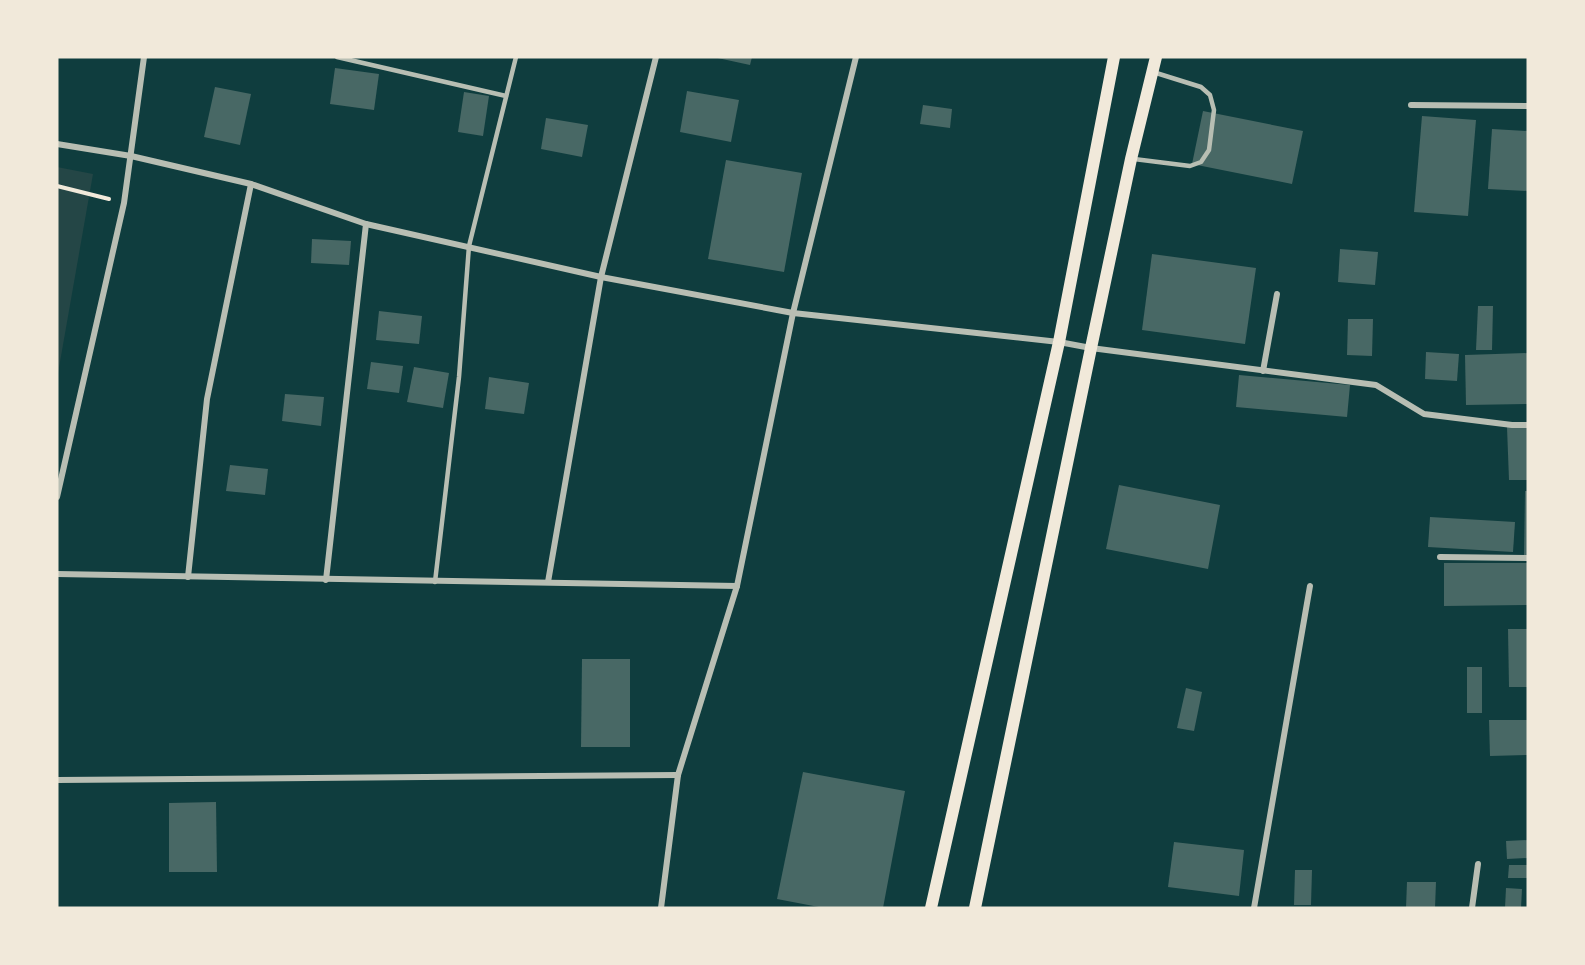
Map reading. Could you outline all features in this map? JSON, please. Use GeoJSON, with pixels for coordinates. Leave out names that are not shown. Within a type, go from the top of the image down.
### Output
{"type":"FeatureCollection","features":[{"type":"Feature","properties":{"kind":"main road"},"geometry":{"type":"LineString","coordinates":[[931,908],[1059,342],[1114,57]]}},
{"type":"Feature","properties":{"kind":"main road"},"geometry":{"type":"LineString","coordinates":[[975,908],[1131,159],[1156,57]]}},
{"type":"Feature","properties":{"kind":"street"},"geometry":{"type":"LineString","coordinates":[[57,496],[124,203],[144,57]]}},
{"type":"Feature","properties":{"kind":"street"},"geometry":{"type":"LineString","coordinates":[[548,582],[601,277],[656,57]]}},
{"type":"Feature","properties":{"kind":"street"},"geometry":{"type":"LineString","coordinates":[[661,908],[678,775],[737,586],[793,313],[856,57]]}},
{"type":"Feature","properties":{"kind":"street"},"geometry":{"type":"LineString","coordinates":[[1411,105],[1528,106]]}},
{"type":"Feature","properties":{"kind":"street"},"geometry":{"type":"LineString","coordinates":[[57,144],[131,156],[251,184],[366,224],[601,277],[793,313],[1059,342],[1376,385],[1424,414],[1528,425]]}},
{"type":"Feature","properties":{"kind":"street"},"geometry":{"type":"LineString","coordinates":[[188,577],[207,399],[251,184]]}},
{"type":"Feature","properties":{"kind":"street"},"geometry":{"type":"LineString","coordinates":[[326,580],[366,224]]}},
{"type":"Feature","properties":{"kind":"street"},"geometry":{"type":"LineString","coordinates":[[1263,371],[1277,294]]}},
{"type":"Feature","properties":{"kind":"street"},"geometry":{"type":"LineString","coordinates":[[1440,557],[1528,558]]}},
{"type":"Feature","properties":{"kind":"street"},"geometry":{"type":"LineString","coordinates":[[57,574],[737,586]]}},
{"type":"Feature","properties":{"kind":"street"},"geometry":{"type":"LineString","coordinates":[[1254,908],[1310,586]]}},
{"type":"Feature","properties":{"kind":"street"},"geometry":{"type":"LineString","coordinates":[[57,780],[678,775]]}},
{"type":"Feature","properties":{"kind":"street"},"geometry":{"type":"LineString","coordinates":[[1472,908],[1478,864]]}},
{"type":"Feature","properties":{"kind":"lane"},"geometry":{"type":"LineString","coordinates":[[337,57],[506,96]]}},
{"type":"Feature","properties":{"kind":"lane"},"geometry":{"type":"LineString","coordinates":[[435,582],[459,377],[469,246],[516,57]]}},
{"type":"Feature","properties":{"kind":"lane"},"geometry":{"type":"LineString","coordinates":[[1131,159],[1190,166],[1201,162],[1209,150],[1214,110],[1210,95],[1201,87],[1153,72]]}},
{"type":"Feature","properties":{"kind":"path"},"geometry":{"type":"LineString","coordinates":[[57,186],[124,203]]}},
{"type":"Feature","properties":{"kind":"shaded area"},"geometry":{"type":"Polygon","coordinates":[[[57,167],[93,174],[57,379],[57,167]]]}},
{"type":"Feature","properties":{"kind":"building"},"geometry":{"type":"Polygon","coordinates":[[[713,57],[752,57],[750,65],[713,57]]]}},
{"type":"Feature","properties":{"kind":"building"},"geometry":{"type":"Polygon","coordinates":[[[335,68],[379,74],[374,110],[330,104],[335,68]]]}},
{"type":"Feature","properties":{"kind":"building"},"geometry":{"type":"Polygon","coordinates":[[[215,87],[251,94],[240,145],[204,137],[215,87]]]}},
{"type":"Feature","properties":{"kind":"building"},"geometry":{"type":"Polygon","coordinates":[[[687,91],[739,100],[731,142],[680,132],[687,91]]]}},
{"type":"Feature","properties":{"kind":"building"},"geometry":{"type":"Polygon","coordinates":[[[464,92],[489,96],[483,136],[458,132],[464,92]]]}},
{"type":"Feature","properties":{"kind":"building"},"geometry":{"type":"Polygon","coordinates":[[[923,105],[952,109],[950,128],[920,124],[923,105]]]}},
{"type":"Feature","properties":{"kind":"building"},"geometry":{"type":"Polygon","coordinates":[[[1203,111],[1303,131],[1292,184],[1192,164],[1203,111]]]}},
{"type":"Feature","properties":{"kind":"building"},"geometry":{"type":"Polygon","coordinates":[[[1422,116],[1476,120],[1468,216],[1414,212],[1422,116]]]}},
{"type":"Feature","properties":{"kind":"building"},"geometry":{"type":"Polygon","coordinates":[[[546,118],[588,125],[582,157],[541,149],[546,118]]]}},
{"type":"Feature","properties":{"kind":"building"},"geometry":{"type":"Polygon","coordinates":[[[1492,129],[1528,131],[1528,191],[1488,189],[1492,129]]]}},
{"type":"Feature","properties":{"kind":"building"},"geometry":{"type":"Polygon","coordinates":[[[726,160],[802,173],[784,272],[708,259],[726,160]]]}},
{"type":"Feature","properties":{"kind":"building"},"geometry":{"type":"Polygon","coordinates":[[[312,239],[351,241],[349,265],[311,263],[312,239]]]}},
{"type":"Feature","properties":{"kind":"building"},"geometry":{"type":"Polygon","coordinates":[[[1340,249],[1378,252],[1375,285],[1338,282],[1340,249]]]}},
{"type":"Feature","properties":{"kind":"building"},"geometry":{"type":"Polygon","coordinates":[[[1152,254],[1256,268],[1245,344],[1142,330],[1152,254]]]}},
{"type":"Feature","properties":{"kind":"building"},"geometry":{"type":"Polygon","coordinates":[[[1478,306],[1493,306],[1492,350],[1476,350],[1478,306]]]}},
{"type":"Feature","properties":{"kind":"building"},"geometry":{"type":"Polygon","coordinates":[[[379,311],[422,316],[419,344],[376,340],[379,311]]]}},
{"type":"Feature","properties":{"kind":"building"},"geometry":{"type":"Polygon","coordinates":[[[1348,319],[1373,319],[1372,356],[1347,355],[1348,319]]]}},
{"type":"Feature","properties":{"kind":"building"},"geometry":{"type":"Polygon","coordinates":[[[1426,352],[1459,354],[1457,381],[1425,379],[1426,352]]]}},
{"type":"Feature","properties":{"kind":"building"},"geometry":{"type":"Polygon","coordinates":[[[1528,353],[1528,404],[1466,405],[1465,355],[1528,353]]]}},
{"type":"Feature","properties":{"kind":"building"},"geometry":{"type":"Polygon","coordinates":[[[371,362],[403,366],[399,393],[367,389],[371,362]]]}},
{"type":"Feature","properties":{"kind":"building"},"geometry":{"type":"Polygon","coordinates":[[[414,367],[449,373],[443,408],[407,402],[414,367]]]}},
{"type":"Feature","properties":{"kind":"building"},"geometry":{"type":"Polygon","coordinates":[[[1239,375],[1350,385],[1347,417],[1236,407],[1239,375]]]}},
{"type":"Feature","properties":{"kind":"building"},"geometry":{"type":"Polygon","coordinates":[[[489,377],[529,383],[524,414],[485,409],[489,377]]]}},
{"type":"Feature","properties":{"kind":"building"},"geometry":{"type":"Polygon","coordinates":[[[285,394],[324,397],[321,426],[282,421],[285,394]]]}},
{"type":"Feature","properties":{"kind":"building"},"geometry":{"type":"Polygon","coordinates":[[[1507,427],[1528,427],[1528,480],[1509,480],[1507,427]]]}},
{"type":"Feature","properties":{"kind":"building"},"geometry":{"type":"Polygon","coordinates":[[[230,465],[268,469],[265,495],[226,491],[230,465]]]}},
{"type":"Feature","properties":{"kind":"building"},"geometry":{"type":"Polygon","coordinates":[[[1119,485],[1220,505],[1208,569],[1106,549],[1119,485]]]}},
{"type":"Feature","properties":{"kind":"building"},"geometry":{"type":"Polygon","coordinates":[[[1525,491],[1528,491],[1528,556],[1524,556],[1525,491]]]}},
{"type":"Feature","properties":{"kind":"building"},"geometry":{"type":"Polygon","coordinates":[[[1430,517],[1515,522],[1513,552],[1428,547],[1430,517]]]}},
{"type":"Feature","properties":{"kind":"building"},"geometry":{"type":"Polygon","coordinates":[[[1444,563],[1528,563],[1528,605],[1444,606],[1444,563]]]}},
{"type":"Feature","properties":{"kind":"building"},"geometry":{"type":"Polygon","coordinates":[[[1508,629],[1528,629],[1528,687],[1509,687],[1508,629]]]}},
{"type":"Feature","properties":{"kind":"building"},"geometry":{"type":"Polygon","coordinates":[[[582,659],[630,659],[630,747],[581,747],[582,659]]]}},
{"type":"Feature","properties":{"kind":"building"},"geometry":{"type":"Polygon","coordinates":[[[1467,667],[1482,667],[1482,713],[1467,713],[1467,667]]]}},
{"type":"Feature","properties":{"kind":"building"},"geometry":{"type":"Polygon","coordinates":[[[1186,688],[1202,692],[1194,731],[1177,728],[1186,688]]]}},
{"type":"Feature","properties":{"kind":"building"},"geometry":{"type":"Polygon","coordinates":[[[1489,720],[1528,720],[1528,755],[1490,756],[1489,720]]]}},
{"type":"Feature","properties":{"kind":"building"},"geometry":{"type":"Polygon","coordinates":[[[803,772],[905,791],[883,908],[824,908],[777,899],[803,772]]]}},
{"type":"Feature","properties":{"kind":"building"},"geometry":{"type":"Polygon","coordinates":[[[216,802],[217,872],[169,872],[169,803],[216,802]]]}},
{"type":"Feature","properties":{"kind":"building"},"geometry":{"type":"Polygon","coordinates":[[[1528,840],[1528,858],[1507,859],[1506,841],[1528,840]]]}},
{"type":"Feature","properties":{"kind":"building"},"geometry":{"type":"Polygon","coordinates":[[[1174,842],[1244,850],[1239,896],[1168,887],[1174,842]]]}},
{"type":"Feature","properties":{"kind":"building"},"geometry":{"type":"Polygon","coordinates":[[[1509,865],[1528,865],[1528,878],[1508,878],[1509,865]]]}},
{"type":"Feature","properties":{"kind":"building"},"geometry":{"type":"Polygon","coordinates":[[[1295,870],[1312,870],[1311,905],[1294,905],[1295,870]]]}},
{"type":"Feature","properties":{"kind":"building"},"geometry":{"type":"Polygon","coordinates":[[[1407,882],[1436,882],[1435,908],[1406,908],[1407,882]]]}},
{"type":"Feature","properties":{"kind":"building"},"geometry":{"type":"Polygon","coordinates":[[[1506,888],[1522,889],[1521,908],[1505,908],[1506,888]]]}}]}
